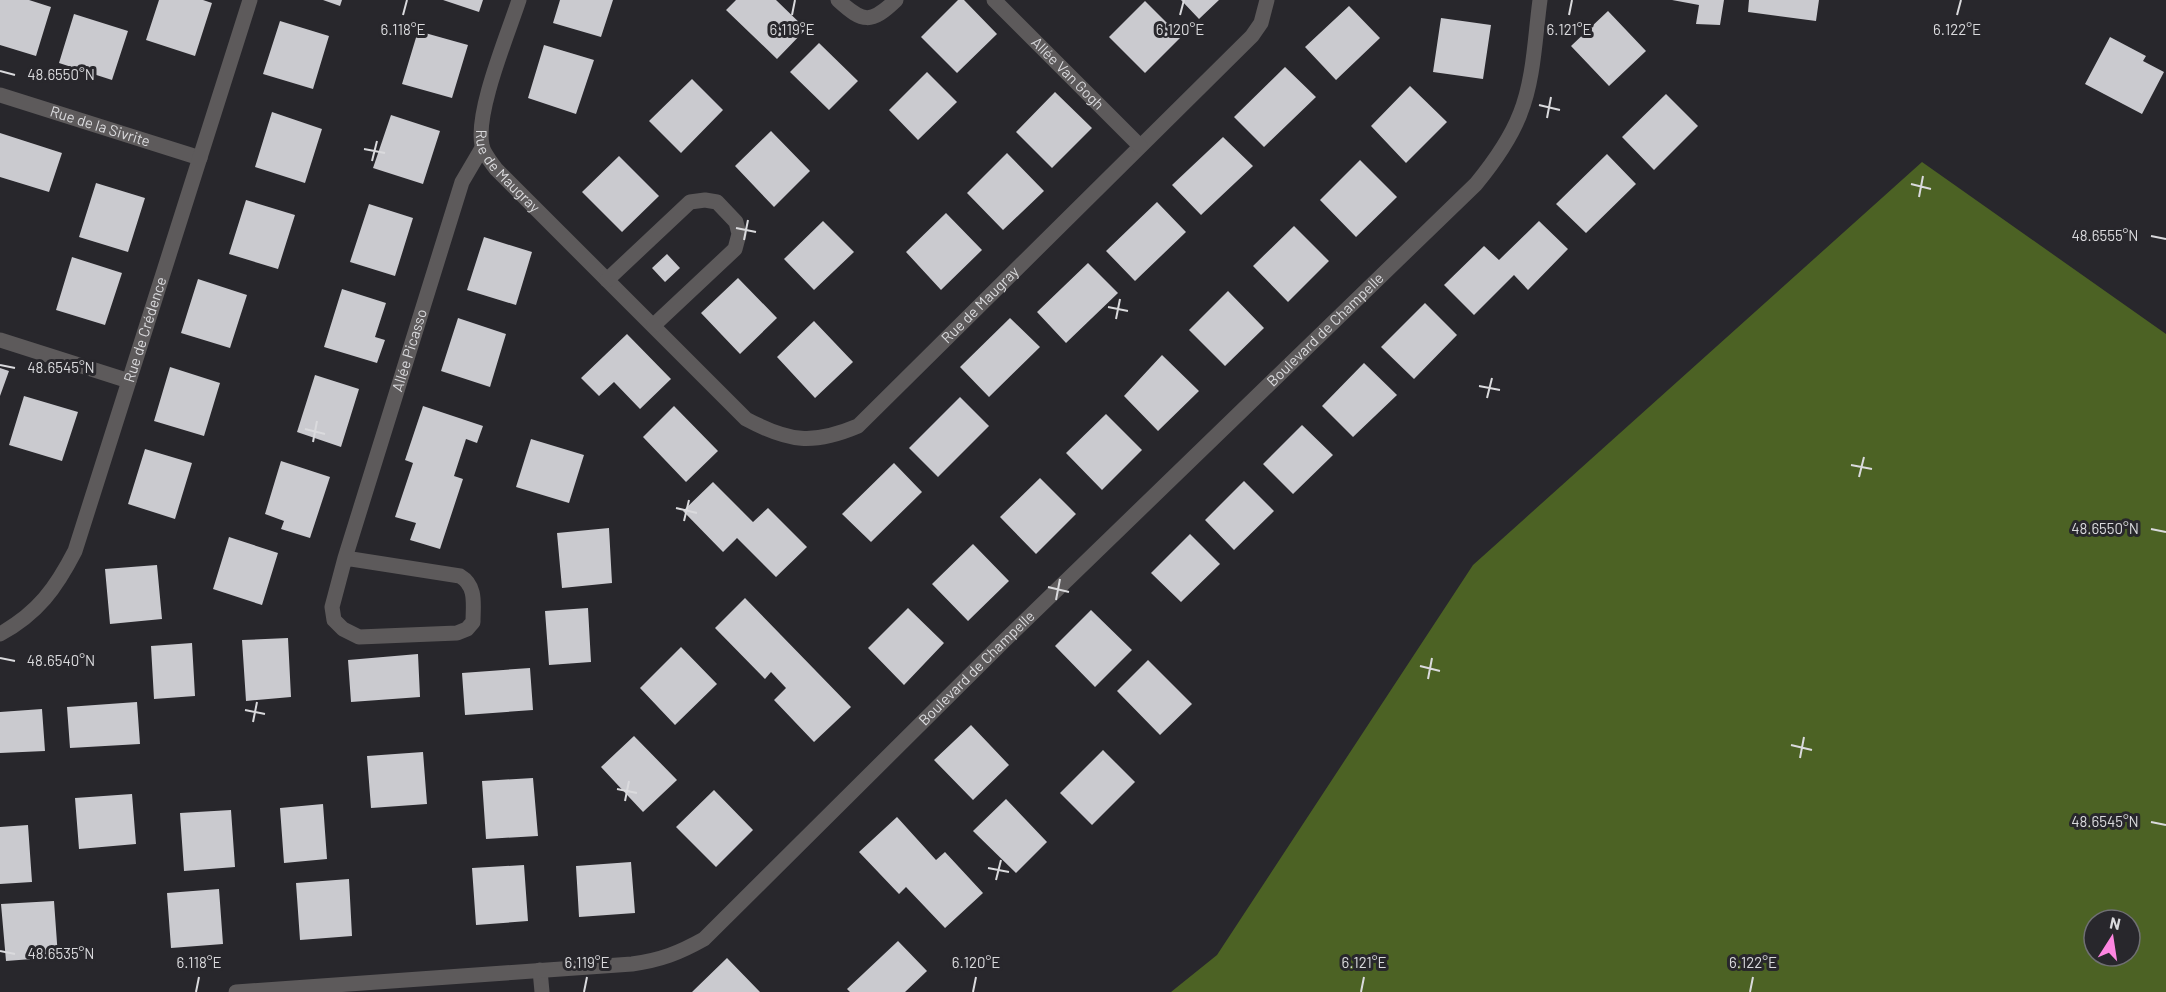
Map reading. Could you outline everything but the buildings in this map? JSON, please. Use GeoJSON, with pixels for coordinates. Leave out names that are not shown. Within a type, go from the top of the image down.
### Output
{"type":"FeatureCollection","features":[{"type":"Feature","properties":{"kind":"street","name":"Rue de Crédence"},"geometry":{"type":"LineString","coordinates":[[0,634],[27,616],[50,595],[75,551],[250,0]]}},
{"type":"Feature","properties":{"kind":"street","name":"Rue de Maugray"},"geometry":{"type":"LineString","coordinates":[[519,0],[483,110],[480,130],[482,147],[496,169],[746,419],[770,432],[811,440],[835,436],[858,426],[1252,36],[1261,23],[1267,0]]}},
{"type":"Feature","properties":{"kind":"street"},"geometry":{"type":"LineString","coordinates":[[838,0],[851,12],[866,19],[880,16],[896,0]]}},
{"type":"Feature","properties":{"kind":"street","name":"Allée Van Gogh"},"geometry":{"type":"LineString","coordinates":[[993,0],[1140,146]]}},
{"type":"Feature","properties":{"kind":"street","name":"Boulevard de Champelle"},"geometry":{"type":"LineString","coordinates":[[236,992],[658,960],[681,952],[704,939],[1005,640],[1476,184],[1498,156],[1521,112],[1528,87],[1540,0]]}},
{"type":"Feature","properties":{"kind":"street","name":"Rue de la Sivrite"},"geometry":{"type":"LineString","coordinates":[[0,95],[200,158]]}},
{"type":"Feature","properties":{"kind":"street","name":"Allée Picasso"},"geometry":{"type":"LineString","coordinates":[[345,558],[460,576],[468,581],[472,588],[473,622],[467,629],[457,633],[359,637],[343,629],[334,620],[332,607],[345,558],[462,182],[482,147]]}},
{"type":"Feature","properties":{"kind":"street"},"geometry":{"type":"LineString","coordinates":[[607,280],[690,202],[705,200],[717,202],[736,222],[739,234],[735,249],[654,325]]}},
{"type":"Feature","properties":{"kind":"street"},"geometry":{"type":"LineString","coordinates":[[0,340],[129,381]]}},
{"type":"Feature","properties":{"kind":"street"},"geometry":{"type":"LineString","coordinates":[[540,970],[542,992]]}},
{"type":"Feature","properties":{"kind":"green space"},"geometry":{"type":"Polygon","coordinates":[[[1922,162],[2166,334],[2166,992],[1171,992],[1217,955],[1473,565],[1922,162]]]}}]}
